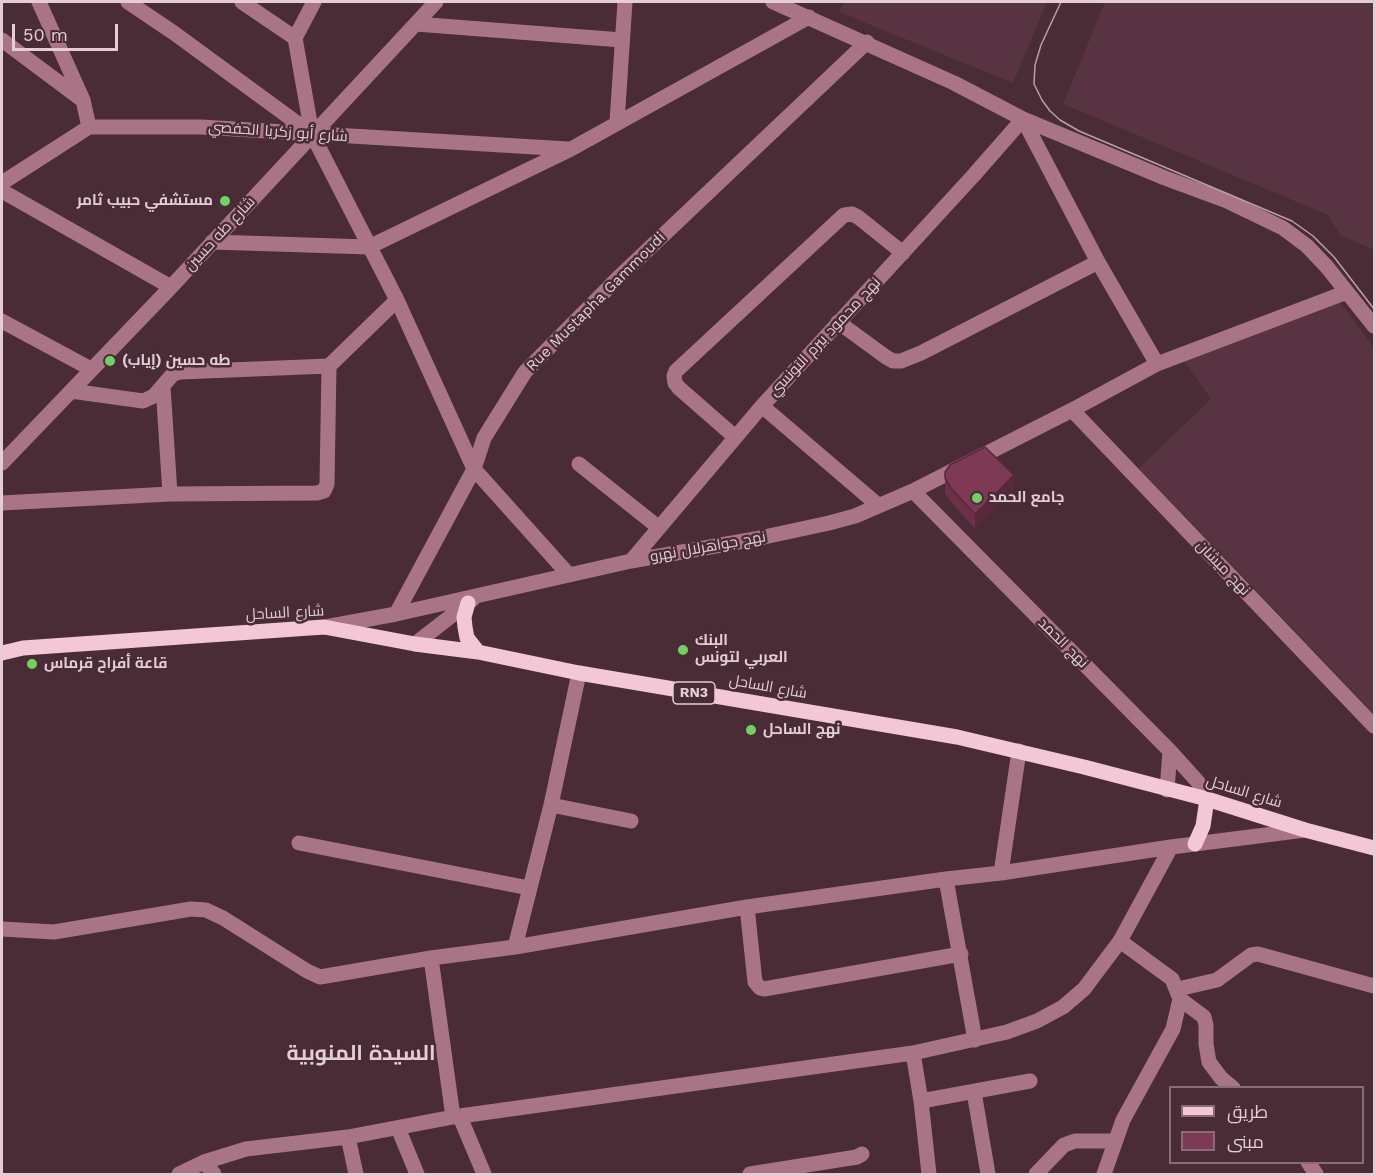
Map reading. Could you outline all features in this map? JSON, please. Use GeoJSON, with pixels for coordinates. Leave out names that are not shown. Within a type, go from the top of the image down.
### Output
{"type":"FeatureCollection","features":[{"type":"Feature","properties":{"kind":"main road"},"geometry":{"type":"LineString","coordinates":[[473,599],[464,617],[467,638],[478,652]]}},
{"type":"Feature","properties":{"kind":"main road","name":"شارع الساحل"},"geometry":{"type":"LineString","coordinates":[[2,653],[23,648],[324,627],[957,737],[1207,799],[1305,830],[1374,848]]}},
{"type":"Feature","properties":{"kind":"main road"},"geometry":{"type":"LineString","coordinates":[[1195,844],[1203,826],[1207,799]]}},
{"type":"Feature","properties":{"kind":"street"},"geometry":{"type":"LineString","coordinates":[[2,183],[89,127],[83,100],[39,2]]}},
{"type":"Feature","properties":{"kind":"street"},"geometry":{"type":"LineString","coordinates":[[128,2],[312,134]]}},
{"type":"Feature","properties":{"kind":"street"},"geometry":{"type":"LineString","coordinates":[[242,2],[296,38]]}},
{"type":"Feature","properties":{"kind":"street"},"geometry":{"type":"LineString","coordinates":[[314,2],[296,38],[312,134],[396,300],[474,469],[569,576]]}},
{"type":"Feature","properties":{"kind":"street","name":"شارع طه حسين"},"geometry":{"type":"LineString","coordinates":[[2,463],[171,287],[436,2]]}},
{"type":"Feature","properties":{"kind":"street"},"geometry":{"type":"LineString","coordinates":[[617,122],[625,2]]}},
{"type":"Feature","properties":{"kind":"street"},"geometry":{"type":"LineString","coordinates":[[773,2],[867,42],[1023,119],[1237,205],[1283,228],[1307,246],[1374,326]]}},
{"type":"Feature","properties":{"kind":"street"},"geometry":{"type":"LineString","coordinates":[[212,242],[369,246],[571,149],[809,17]]}},
{"type":"Feature","properties":{"kind":"street"},"geometry":{"type":"LineString","coordinates":[[416,24],[622,40]]}},
{"type":"Feature","properties":{"kind":"street"},"geometry":{"type":"LineString","coordinates":[[2,40],[83,100]]}},
{"type":"Feature","properties":{"kind":"street","name":"Rue Mustapha Gammoudi"},"geometry":{"type":"LineString","coordinates":[[396,614],[474,469],[484,438],[525,372],[618,278],[867,42]]}},
{"type":"Feature","properties":{"kind":"street"},"geometry":{"type":"LineString","coordinates":[[1023,119],[1098,262],[1157,363]]}},
{"type":"Feature","properties":{"kind":"street","name":"نهج محمود بيرم التونسي"},"geometry":{"type":"LineString","coordinates":[[631,561],[762,406],[1023,119]]}},
{"type":"Feature","properties":{"kind":"street","name":"شارع أبو زكريا الحفصي"},"geometry":{"type":"LineString","coordinates":[[89,127],[201,127],[571,149]]}},
{"type":"Feature","properties":{"kind":"street"},"geometry":{"type":"LineString","coordinates":[[2,191],[171,287]]}},
{"type":"Feature","properties":{"kind":"street"},"geometry":{"type":"LineString","coordinates":[[735,437],[679,388],[675,383],[676,371],[844,215],[852,214],[858,217],[903,252]]}},
{"type":"Feature","properties":{"kind":"street"},"geometry":{"type":"LineString","coordinates":[[838,322],[886,357],[893,361],[901,361],[921,353],[1098,262]]}},
{"type":"Feature","properties":{"kind":"street","name":"نهج جواهرلال نهرو"},"geometry":{"type":"LineString","coordinates":[[324,627],[473,599],[631,561],[829,523],[879,506],[913,491],[1072,410],[1157,363],[1347,292]]}},
{"type":"Feature","properties":{"kind":"street"},"geometry":{"type":"LineString","coordinates":[[70,391],[143,401],[154,396],[169,377],[180,372],[329,366],[396,300]]}},
{"type":"Feature","properties":{"kind":"street"},"geometry":{"type":"LineString","coordinates":[[2,321],[90,369]]}},
{"type":"Feature","properties":{"kind":"street"},"geometry":{"type":"LineString","coordinates":[[2,503],[324,491],[327,484],[329,366]]}},
{"type":"Feature","properties":{"kind":"street"},"geometry":{"type":"LineString","coordinates":[[163,386],[170,495]]}},
{"type":"Feature","properties":{"kind":"street"},"geometry":{"type":"LineString","coordinates":[[762,406],[879,506]]}},
{"type":"Feature","properties":{"kind":"street","name":"نهج ميشان"},"geometry":{"type":"LineString","coordinates":[[1072,410],[1374,726]]}},
{"type":"Feature","properties":{"kind":"street"},"geometry":{"type":"LineString","coordinates":[[579,464],[658,527]]}},
{"type":"Feature","properties":{"kind":"street","name":"نهج الحمد"},"geometry":{"type":"LineString","coordinates":[[913,491],[1170,751],[1198,782],[1207,799]]}},
{"type":"Feature","properties":{"kind":"street"},"geometry":{"type":"LineString","coordinates":[[415,644],[473,599]]}},
{"type":"Feature","properties":{"kind":"street"},"geometry":{"type":"LineString","coordinates":[[515,947],[551,805],[579,673]]}},
{"type":"Feature","properties":{"kind":"street"},"geometry":{"type":"LineString","coordinates":[[1001,873],[1019,751]]}},
{"type":"Feature","properties":{"kind":"street"},"geometry":{"type":"LineString","coordinates":[[1167,790],[1170,751]]}},
{"type":"Feature","properties":{"kind":"street"},"geometry":{"type":"LineString","coordinates":[[551,805],[631,821]]}},
{"type":"Feature","properties":{"kind":"street"},"geometry":{"type":"LineString","coordinates":[[2,929],[54,932],[198,909],[216,913],[316,976],[515,947],[747,908],[1001,873],[1171,846],[1305,830]]}},
{"type":"Feature","properties":{"kind":"street"},"geometry":{"type":"LineString","coordinates":[[299,843],[529,888]]}},
{"type":"Feature","properties":{"kind":"street"},"geometry":{"type":"LineString","coordinates":[[180,1174],[204,1162],[246,1149],[348,1137],[456,1117],[913,1053],[975,1040],[1037,1022],[1063,1007],[1084,989],[1102,967],[1120,941],[1171,846]]}},
{"type":"Feature","properties":{"kind":"street"},"geometry":{"type":"LineString","coordinates":[[946,879],[975,1040]]}},
{"type":"Feature","properties":{"kind":"street"},"geometry":{"type":"LineString","coordinates":[[747,908],[755,982],[757,986],[764,989],[961,954]]}},
{"type":"Feature","properties":{"kind":"street"},"geometry":{"type":"LineString","coordinates":[[1120,941],[1172,979],[1179,994],[1204,1017],[1209,1062],[1231,1086]]}},
{"type":"Feature","properties":{"kind":"street"},"geometry":{"type":"LineString","coordinates":[[1179,994],[1217,980],[1251,955],[1258,954],[1374,986]]}},
{"type":"Feature","properties":{"kind":"street"},"geometry":{"type":"LineString","coordinates":[[431,958],[456,1117],[484,1174]]}},
{"type":"Feature","properties":{"kind":"street"},"geometry":{"type":"LineString","coordinates":[[1104,1174],[1115,1140],[1136,1093],[1173,1029],[1179,994]]}},
{"type":"Feature","properties":{"kind":"street"},"geometry":{"type":"LineString","coordinates":[[913,1053],[929,1174]]}},
{"type":"Feature","properties":{"kind":"street"},"geometry":{"type":"LineString","coordinates":[[921,1101],[1030,1081]]}},
{"type":"Feature","properties":{"kind":"street"},"geometry":{"type":"LineString","coordinates":[[974,1092],[988,1174]]}},
{"type":"Feature","properties":{"kind":"street"},"geometry":{"type":"LineString","coordinates":[[398,1128],[417,1174]]}},
{"type":"Feature","properties":{"kind":"street"},"geometry":{"type":"LineString","coordinates":[[348,1137],[356,1174]]}},
{"type":"Feature","properties":{"kind":"street"},"geometry":{"type":"LineString","coordinates":[[1035,1174],[1064,1145],[1075,1141],[1115,1140]]}},
{"type":"Feature","properties":{"kind":"street"},"geometry":{"type":"LineString","coordinates":[[750,1174],[805,1170],[862,1154]]}},
{"type":"Feature","properties":{"kind":"street"},"geometry":{"type":"LineString","coordinates":[[204,1162],[214,1174]]}},
{"type":"Feature","properties":{"kind":"shaded area"},"geometry":{"type":"Polygon","coordinates":[[[844,2],[1047,2],[1013,83],[839,12],[844,2]]]}},
{"type":"Feature","properties":{"kind":"shaded area"},"geometry":{"type":"Polygon","coordinates":[[[1105,2],[1374,2],[1374,250],[1340,235],[1328,215],[1063,104],[1105,2]]]}},
{"type":"Feature","properties":{"kind":"shaded area"},"geometry":{"type":"Polygon","coordinates":[[[1340,302],[1374,348],[1374,714],[1139,468],[1211,399],[1183,360],[1340,302]]]}},
{"type":"Feature","properties":{"kind":"building","name":"جامع الحمد"},"geometry":{"type":"Polygon","coordinates":[[[985,447],[1014,475],[975,514],[951,488],[945,478],[945,472],[950,465],[985,447]]]}},
{"type":"Feature","properties":{"kind":"tram line"},"geometry":{"type":"LineString","coordinates":[[1061,2],[1041,45],[1035,65],[1034,84],[1050,111],[1079,131],[1292,221],[1313,236],[1334,257],[1374,309]]}},
{"type":"Feature","properties":{"kind":"place","name":"مستشفي حبيب ثامر"},"geometry":{"type":"Point","coordinates":[225,201]}},
{"type":"Feature","properties":{"kind":"place","name":"طه حسين (إياب)"},"geometry":{"type":"Point","coordinates":[110,361]}},
{"type":"Feature","properties":{"kind":"place","name":"جامع الحمد"},"geometry":{"type":"Point","coordinates":[977,498]}},
{"type":"Feature","properties":{"kind":"place","name":"البنك العربي لتونس"},"geometry":{"type":"Point","coordinates":[683,650]}},
{"type":"Feature","properties":{"kind":"place","name":"قاعة أفراح قرماس"},"geometry":{"type":"Point","coordinates":[32,664]}},
{"type":"Feature","properties":{"kind":"place","name":"نهج الساحل"},"geometry":{"type":"Point","coordinates":[751,730]}},
{"type":"Feature","properties":{"kind":"district","name":"السيدة المنوبية"},"geometry":{"type":"Point","coordinates":[361,1054]}}]}
